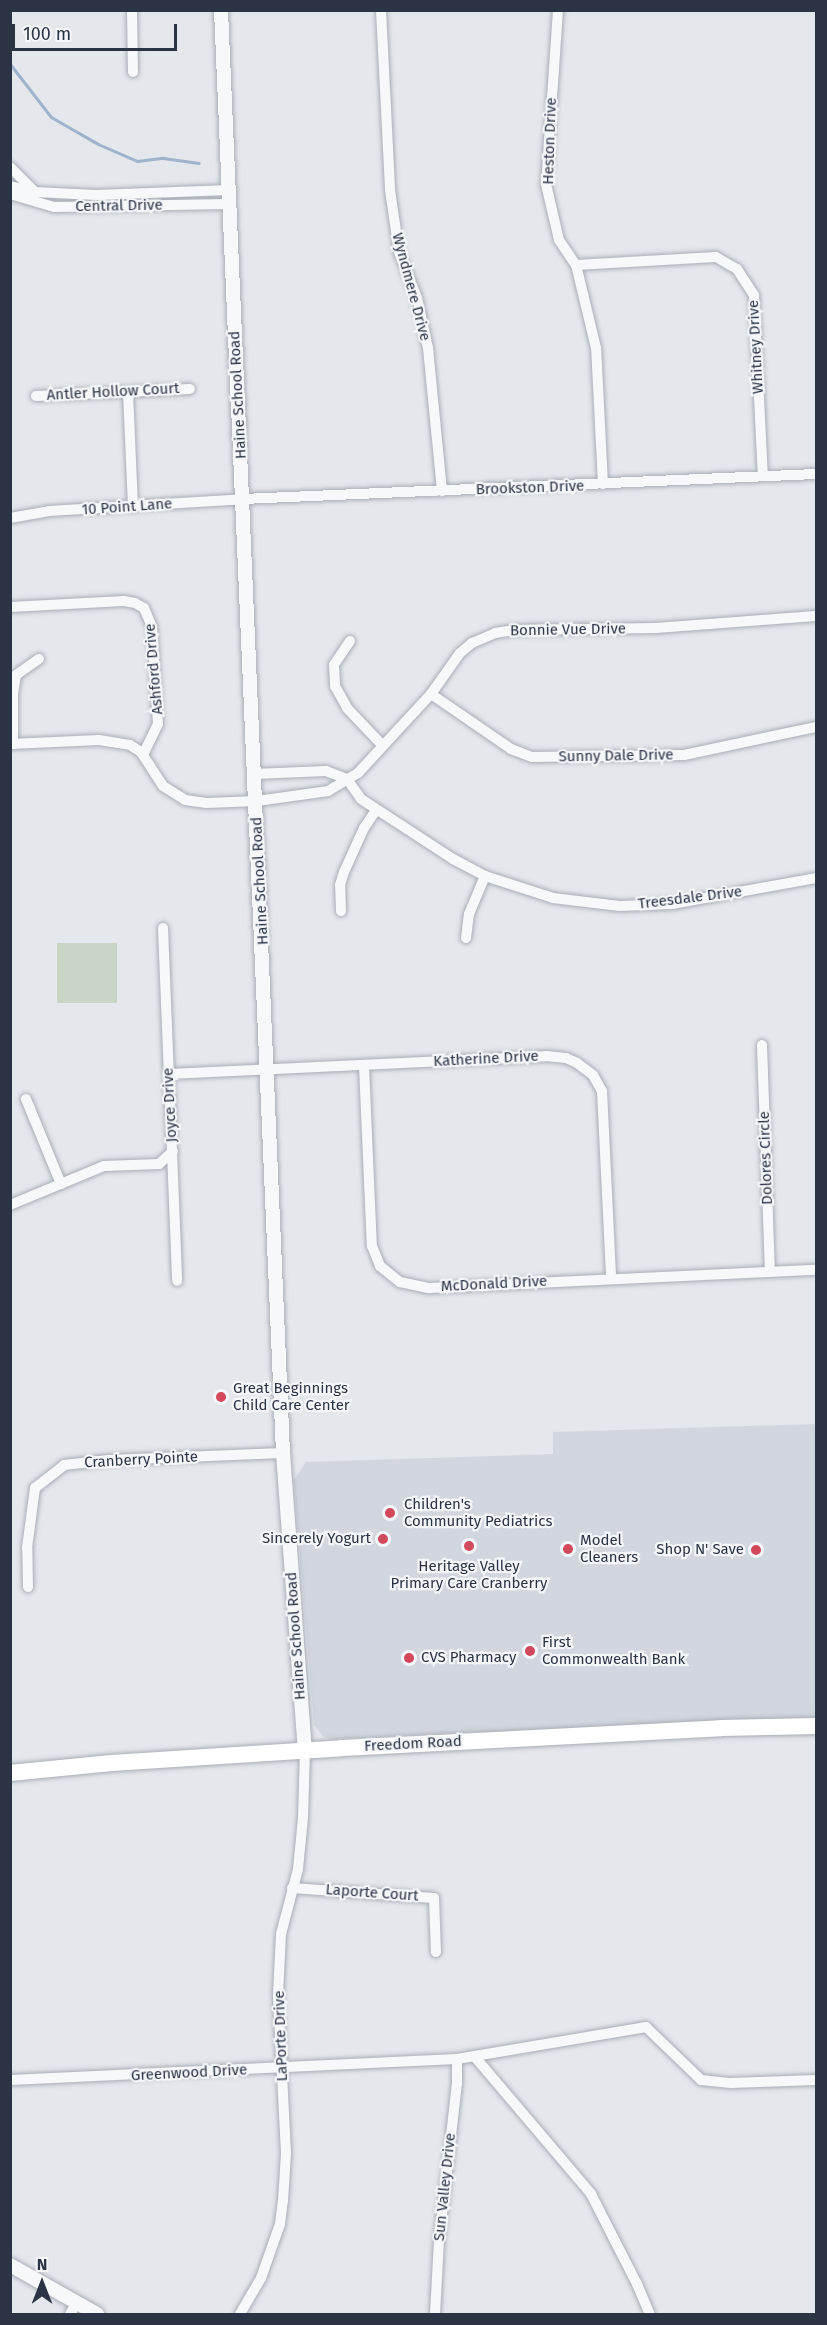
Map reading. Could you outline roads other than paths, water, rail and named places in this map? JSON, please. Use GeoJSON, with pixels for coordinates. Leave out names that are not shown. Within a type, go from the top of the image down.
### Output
{"type":"FeatureCollection","features":[{"type":"Feature","properties":{"kind":"main road","name":"Freedom Road"},"geometry":{"type":"LineString","coordinates":[[10,1773],[117,1762],[305,1751],[698,1729],[816,1726]]}},
{"type":"Feature","properties":{"kind":"street"},"geometry":{"type":"LineString","coordinates":[[132,10],[133,72]]}},
{"type":"Feature","properties":{"kind":"street","name":"Haine School Road"},"geometry":{"type":"LineString","coordinates":[[221,10],[257,801],[283,1453],[305,1751]]}},
{"type":"Feature","properties":{"kind":"street","name":"Wyndmere Drive"},"geometry":{"type":"LineString","coordinates":[[381,10],[390,190],[399,252],[417,298],[428,348],[442,491]]}},
{"type":"Feature","properties":{"kind":"street","name":"Heston Drive"},"geometry":{"type":"LineString","coordinates":[[558,10],[546,184],[559,240],[576,265]]}},
{"type":"Feature","properties":{"kind":"street"},"geometry":{"type":"LineString","coordinates":[[10,167],[34,192]]}},
{"type":"Feature","properties":{"kind":"street","name":"Central Drive"},"geometry":{"type":"LineString","coordinates":[[10,186],[34,192],[229,197]]}},
{"type":"Feature","properties":{"kind":"street","name":"Central Drive"},"geometry":{"type":"LineString","coordinates":[[10,194],[54,207],[229,197]]}},
{"type":"Feature","properties":{"kind":"street","name":"Whitney Drive"},"geometry":{"type":"LineString","coordinates":[[576,265],[716,257],[737,269],[754,295],[763,476]]}},
{"type":"Feature","properties":{"kind":"street"},"geometry":{"type":"LineString","coordinates":[[576,265],[596,348],[603,484]]}},
{"type":"Feature","properties":{"kind":"street","name":"Antler Hollow Court"},"geometry":{"type":"LineString","coordinates":[[36,396],[190,388]]}},
{"type":"Feature","properties":{"kind":"street"},"geometry":{"type":"LineString","coordinates":[[128,392],[133,507]]}},
{"type":"Feature","properties":{"kind":"street","name":"Brookston Drive"},"geometry":{"type":"LineString","coordinates":[[243,499],[816,474]]}},
{"type":"Feature","properties":{"kind":"street","name":"10 Point Lane"},"geometry":{"type":"LineString","coordinates":[[10,518],[49,512],[243,499]]}},
{"type":"Feature","properties":{"kind":"street","name":"Ashford Drive"},"geometry":{"type":"LineString","coordinates":[[10,607],[124,601],[144,608],[152,627],[158,724],[143,755]]}},
{"type":"Feature","properties":{"kind":"street","name":"Bonnie Vue Drive"},"geometry":{"type":"LineString","coordinates":[[257,801],[328,791],[358,773],[431,694],[460,653],[472,643],[495,633],[514,630],[656,628],[816,616]]}},
{"type":"Feature","properties":{"kind":"street"},"geometry":{"type":"LineString","coordinates":[[350,641],[334,665],[335,686],[347,708],[383,746]]}},
{"type":"Feature","properties":{"kind":"street"},"geometry":{"type":"LineString","coordinates":[[39,659],[16,675],[13,694],[12,744],[99,740],[130,745],[143,755],[163,786],[185,800],[207,803],[257,801]]}},
{"type":"Feature","properties":{"kind":"street","name":"Sunny Dale Drive"},"geometry":{"type":"LineString","coordinates":[[431,694],[511,749],[532,757],[684,755],[797,733],[816,727]]}},
{"type":"Feature","properties":{"kind":"street"},"geometry":{"type":"LineString","coordinates":[[254,774],[326,771],[347,779]]}},
{"type":"Feature","properties":{"kind":"street","name":"Treesdale Drive"},"geometry":{"type":"LineString","coordinates":[[347,779],[361,799],[453,859],[485,876],[554,898],[620,906],[684,902],[816,878]]}},
{"type":"Feature","properties":{"kind":"street"},"geometry":{"type":"LineString","coordinates":[[340,911],[340,885],[344,872],[364,828],[376,810]]}},
{"type":"Feature","properties":{"kind":"street"},"geometry":{"type":"LineString","coordinates":[[466,938],[469,914],[485,876]]}},
{"type":"Feature","properties":{"kind":"street","name":"Joyce Drive"},"geometry":{"type":"LineString","coordinates":[[163,928],[177,1281]]}},
{"type":"Feature","properties":{"kind":"street","name":"Dolores Circle"},"geometry":{"type":"LineString","coordinates":[[762,1045],[770,1272]]}},
{"type":"Feature","properties":{"kind":"street","name":"Katherine Drive"},"geometry":{"type":"LineString","coordinates":[[169,1074],[546,1056],[566,1058],[588,1070],[602,1091],[611,1278]]}},
{"type":"Feature","properties":{"kind":"street","name":"McDonald Drive"},"geometry":{"type":"LineString","coordinates":[[364,1066],[370,1230],[374,1254],[385,1272],[400,1282],[419,1288],[816,1270]]}},
{"type":"Feature","properties":{"kind":"street"},"geometry":{"type":"LineString","coordinates":[[26,1099],[61,1184]]}},
{"type":"Feature","properties":{"kind":"street"},"geometry":{"type":"LineString","coordinates":[[10,1205],[104,1166],[159,1164],[173,1151]]}},
{"type":"Feature","properties":{"kind":"street","name":"Cranberry Pointe"},"geometry":{"type":"LineString","coordinates":[[28,1587],[27,1548],[35,1488],[64,1465],[109,1460],[283,1453]]}},
{"type":"Feature","properties":{"kind":"street","name":"LaPorte Drive"},"geometry":{"type":"LineString","coordinates":[[240,2314],[261,2278],[280,2224],[285,2170],[278,1994],[281,1934],[297,1869],[303,1818],[305,1751]]}},
{"type":"Feature","properties":{"kind":"street","name":"Laporte Court"},"geometry":{"type":"LineString","coordinates":[[292,1888],[434,1898],[436,1952]]}},
{"type":"Feature","properties":{"kind":"street","name":"Greenwood Drive"},"geometry":{"type":"LineString","coordinates":[[10,2080],[458,2060],[646,2027],[701,2080],[731,2083],[816,2080]]}},
{"type":"Feature","properties":{"kind":"street"},"geometry":{"type":"LineString","coordinates":[[475,2058],[591,2194],[638,2284],[650,2314]]}},
{"type":"Feature","properties":{"kind":"street","name":"Sun Valley Drive"},"geometry":{"type":"LineString","coordinates":[[435,2314],[439,2241],[458,2060]]}},
{"type":"Feature","properties":{"kind":"street"},"geometry":{"type":"LineString","coordinates":[[10,2265],[73,2309],[98,2314]]}},
{"type":"Feature","properties":{"kind":"waterway"},"geometry":{"type":"LineString","coordinates":[[10,64],[51,117],[98,144],[137,161],[163,158],[199,163]]}},
{"type":"Feature","properties":{"kind":"place","name":"Great Beginnings Child Care Center"},"geometry":{"type":"Point","coordinates":[221,1397]}},
{"type":"Feature","properties":{"kind":"place","name":"Children's Community Pediatrics"},"geometry":{"type":"Point","coordinates":[390,1513]}},
{"type":"Feature","properties":{"kind":"place","name":"Sincerely Yogurt"},"geometry":{"type":"Point","coordinates":[383,1539]}},
{"type":"Feature","properties":{"kind":"place","name":"Heritage Valley Primary Care Cranberry"},"geometry":{"type":"Point","coordinates":[469,1546]}},
{"type":"Feature","properties":{"kind":"place","name":"Model Cleaners"},"geometry":{"type":"Point","coordinates":[568,1549]}},
{"type":"Feature","properties":{"kind":"place","name":"Shop N' Save"},"geometry":{"type":"Point","coordinates":[756,1550]}},
{"type":"Feature","properties":{"kind":"place","name":"First Commonwealth Bank"},"geometry":{"type":"Point","coordinates":[530,1651]}},
{"type":"Feature","properties":{"kind":"place","name":"CVS Pharmacy"},"geometry":{"type":"Point","coordinates":[409,1658]}}]}
